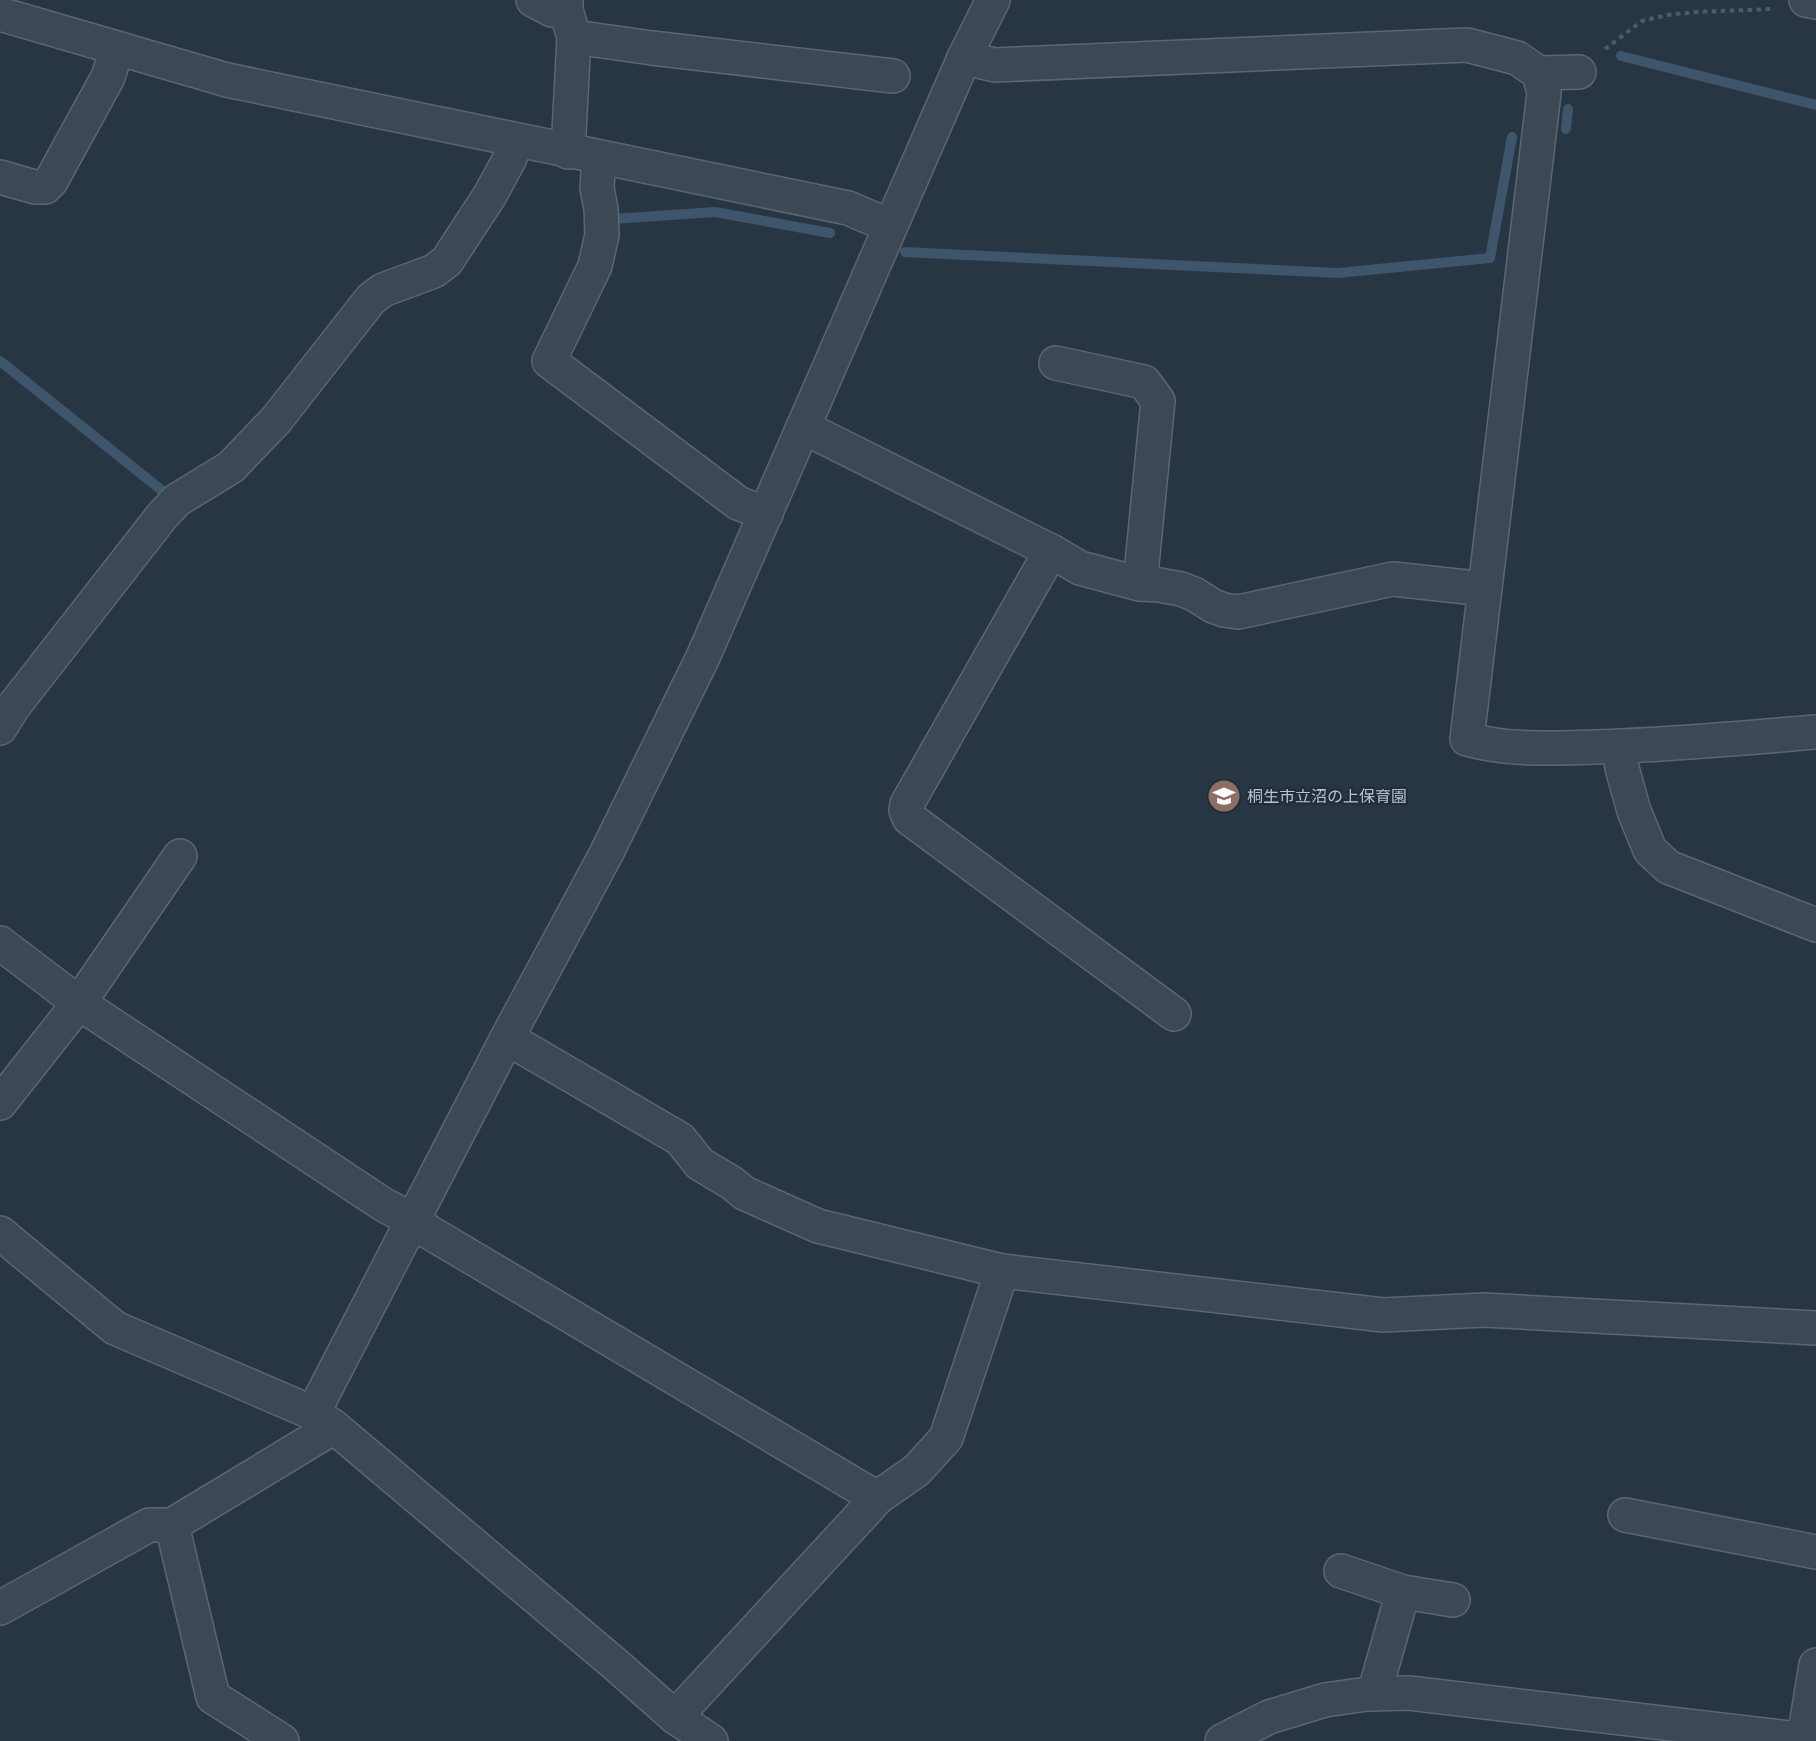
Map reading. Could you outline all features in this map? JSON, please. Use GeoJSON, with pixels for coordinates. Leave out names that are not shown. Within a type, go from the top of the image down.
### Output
{"type":"FeatureCollection","features":[{"type":"Feature","properties":{"kind":"street"},"geometry":{"type":"LineString","coordinates":[[533,0],[552,10],[652,48],[893,76]]}},
{"type":"Feature","properties":{"kind":"street"},"geometry":{"type":"LineString","coordinates":[[0,1608],[149,1525],[171,1525],[323,1420],[413,1220],[610,846],[703,657],[964,58],[993,0]]}},
{"type":"Feature","properties":{"kind":"street"},"geometry":{"type":"LineString","coordinates":[[1794,4],[1816,2]]}},
{"type":"Feature","properties":{"kind":"street"},"geometry":{"type":"LineString","coordinates":[[0,14],[227,80],[848,208],[890,226]]}},
{"type":"Feature","properties":{"kind":"street"},"geometry":{"type":"LineString","coordinates":[[569,16],[584,155],[597,188],[602,235],[595,266],[549,361],[738,503],[766,514]]}},
{"type":"Feature","properties":{"kind":"street"},"geometry":{"type":"LineString","coordinates":[[964,58],[995,65],[1467,45],[1517,58],[1539,73],[1579,72]]}},
{"type":"Feature","properties":{"kind":"street"},"geometry":{"type":"LineString","coordinates":[[0,177],[35,187],[45,187],[51,181],[108,77],[117,49]]}},
{"type":"Feature","properties":{"kind":"street"},"geometry":{"type":"LineString","coordinates":[[1539,73],[1545,93],[1467,739],[1489,745],[1534,749],[1619,747],[1816,732]]}},
{"type":"Feature","properties":{"kind":"street"},"geometry":{"type":"LineString","coordinates":[[0,728],[13,707],[162,516],[177,500],[231,467],[276,420],[371,299],[383,290],[434,271],[447,261],[490,195],[517,140]]}},
{"type":"Feature","properties":{"kind":"street"},"geometry":{"type":"LineString","coordinates":[[1056,363],[1144,382],[1158,401],[1140,584]]}},
{"type":"Feature","properties":{"kind":"street"},"geometry":{"type":"LineString","coordinates":[[802,427],[1051,551],[1080,568],[1140,584],[1181,589],[1224,610],[1238,612],[1393,579],[1485,589]]}},
{"type":"Feature","properties":{"kind":"street"},"geometry":{"type":"LineString","coordinates":[[1051,551],[907,804],[906,810],[909,818],[1174,1014]]}},
{"type":"Feature","properties":{"kind":"street"},"geometry":{"type":"LineString","coordinates":[[1619,747],[1622,768],[1634,811],[1650,850],[1668,867],[1816,925]]}},
{"type":"Feature","properties":{"kind":"street"},"geometry":{"type":"LineString","coordinates":[[0,1103],[79,1003],[180,856]]}},
{"type":"Feature","properties":{"kind":"street"},"geometry":{"type":"LineString","coordinates":[[0,943],[79,1003],[384,1205],[413,1220],[439,1238],[877,1498]]}},
{"type":"Feature","properties":{"kind":"street"},"geometry":{"type":"LineString","coordinates":[[507,1038],[680,1139],[700,1164],[732,1183],[744,1194],[818,1226],[1002,1271],[1383,1315],[1484,1310],[1816,1328]]}},
{"type":"Feature","properties":{"kind":"street"},"geometry":{"type":"LineString","coordinates":[[0,1233],[115,1328],[323,1420],[615,1664],[675,1717],[711,1741]]}},
{"type":"Feature","properties":{"kind":"street"},"geometry":{"type":"LineString","coordinates":[[675,1717],[877,1498],[917,1470],[946,1438],[1002,1271]]}},
{"type":"Feature","properties":{"kind":"street"},"geometry":{"type":"LineString","coordinates":[[1625,1515],[1816,1552]]}},
{"type":"Feature","properties":{"kind":"street"},"geometry":{"type":"LineString","coordinates":[[171,1525],[213,1697],[282,1741]]}},
{"type":"Feature","properties":{"kind":"street"},"geometry":{"type":"LineString","coordinates":[[1341,1571],[1403,1592],[1453,1600]]}},
{"type":"Feature","properties":{"kind":"street"},"geometry":{"type":"LineString","coordinates":[[1374,1694],[1403,1592]]}},
{"type":"Feature","properties":{"kind":"street"},"geometry":{"type":"LineString","coordinates":[[1222,1741],[1269,1717],[1325,1700],[1374,1694],[1409,1694],[1810,1739],[1816,1665]]}},
{"type":"Feature","properties":{"kind":"path"},"geometry":{"type":"LineString","coordinates":[[1579,72],[1594,57],[1642,21],[1668,15],[1794,4]]}},
{"type":"Feature","properties":{"kind":"waterway"},"geometry":{"type":"LineString","coordinates":[[1621,56],[1816,105]]}},
{"type":"Feature","properties":{"kind":"waterway"},"geometry":{"type":"LineString","coordinates":[[1566,129],[1568,109]]}},
{"type":"Feature","properties":{"kind":"waterway"},"geometry":{"type":"LineString","coordinates":[[905,252],[1338,273],[1490,258],[1512,137]]}},
{"type":"Feature","properties":{"kind":"waterway"},"geometry":{"type":"LineString","coordinates":[[613,219],[715,212],[830,233]]}},
{"type":"Feature","properties":{"kind":"waterway"},"geometry":{"type":"LineString","coordinates":[[0,361],[165,493]]}},
{"type":"Feature","properties":{"kind":"place","name":"桐生市立沼の上保育園"},"geometry":{"type":"Point","coordinates":[1224,796]}}]}
